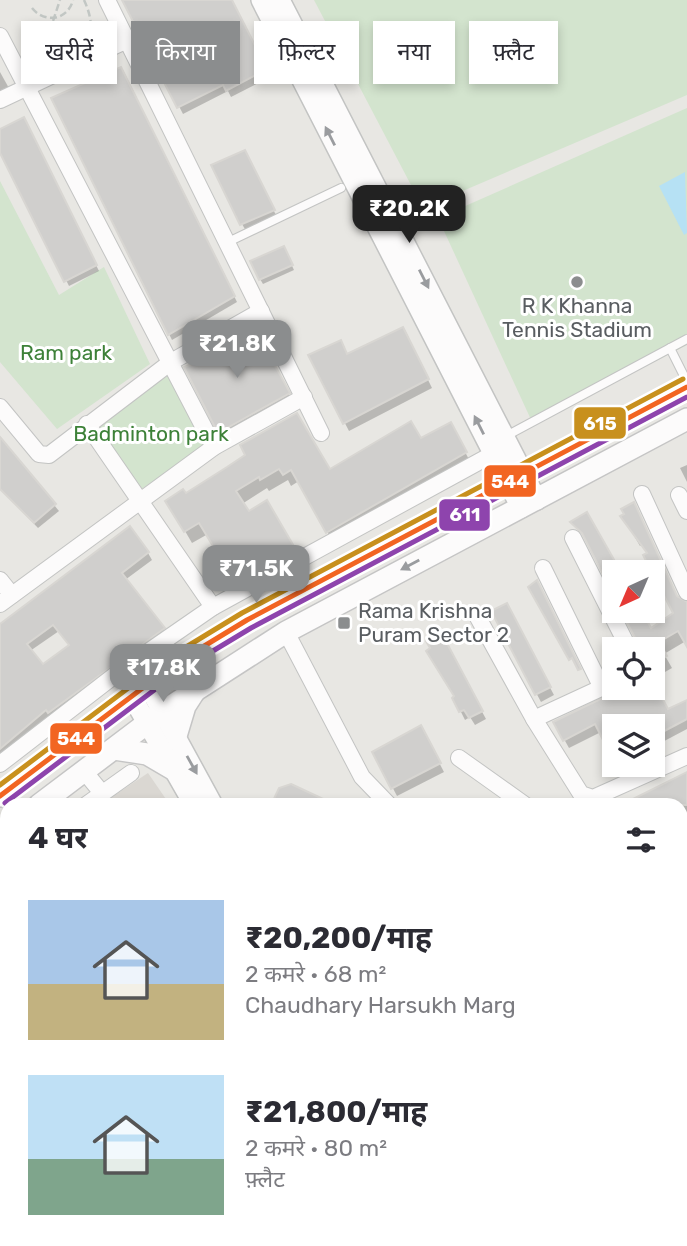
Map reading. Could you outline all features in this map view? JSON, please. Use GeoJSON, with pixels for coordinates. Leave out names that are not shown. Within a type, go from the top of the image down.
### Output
{"type":"FeatureCollection","features":[{"type":"Feature","properties":{"kind":"main road"},"geometry":{"type":"LineString","coordinates":[[0,796],[139,690],[247,620],[517,480],[687,385]]}},
{"type":"Feature","properties":{"kind":"main road"},"geometry":{"type":"LineString","coordinates":[[48,798],[155,717],[286,632],[687,419]]}},
{"type":"Feature","properties":{"kind":"main road"},"geometry":{"type":"LineString","coordinates":[[453,542],[464,545],[482,541],[617,467],[631,449]]}},
{"type":"Feature","properties":{"kind":"main road"},"geometry":{"type":"LineString","coordinates":[[176,736],[185,706],[195,690]]}},
{"type":"Feature","properties":{"kind":"main road"},"geometry":{"type":"LineString","coordinates":[[114,749],[147,754],[176,771]]}},
{"type":"Feature","properties":{"kind":"street"},"geometry":{"type":"LineString","coordinates":[[107,0],[321,433]]}},
{"type":"Feature","properties":{"kind":"street"},"geometry":{"type":"LineString","coordinates":[[261,0],[355,181],[503,445],[529,504]]}},
{"type":"Feature","properties":{"kind":"street"},"geometry":{"type":"LineString","coordinates":[[280,0],[355,181]]}},
{"type":"Feature","properties":{"kind":"street"},"geometry":{"type":"LineString","coordinates":[[0,36],[214,447]]}},
{"type":"Feature","properties":{"kind":"street"},"geometry":{"type":"LineString","coordinates":[[0,100],[127,40]]}},
{"type":"Feature","properties":{"kind":"street"},"geometry":{"type":"LineString","coordinates":[[0,407],[38,454],[53,452],[171,362],[261,310]]}},
{"type":"Feature","properties":{"kind":"street"},"geometry":{"type":"LineString","coordinates":[[0,580],[6,600],[214,447],[303,397]]}},
{"type":"Feature","properties":{"kind":"street"},"geometry":{"type":"LineString","coordinates":[[88,424],[213,607]]}},
{"type":"Feature","properties":{"kind":"street"},"geometry":{"type":"LineString","coordinates":[[0,764],[119,672],[213,607],[503,445]]}},
{"type":"Feature","properties":{"kind":"street"},"geometry":{"type":"LineString","coordinates":[[642,494],[687,592]]}},
{"type":"Feature","properties":{"kind":"street"},"geometry":{"type":"LineString","coordinates":[[679,495],[687,511]]}},
{"type":"Feature","properties":{"kind":"street"},"geometry":{"type":"LineString","coordinates":[[573,538],[623,637]]}},
{"type":"Feature","properties":{"kind":"street"},"geometry":{"type":"LineString","coordinates":[[543,568],[602,674]]}},
{"type":"Feature","properties":{"kind":"street"},"geometry":{"type":"LineString","coordinates":[[475,614],[576,788],[588,797],[593,798],[687,756]]}},
{"type":"Feature","properties":{"kind":"street"},"geometry":{"type":"LineString","coordinates":[[286,632],[362,777],[382,798]]}},
{"type":"Feature","properties":{"kind":"street"},"geometry":{"type":"LineString","coordinates":[[534,719],[602,688]]}},
{"type":"Feature","properties":{"kind":"street"},"geometry":{"type":"LineString","coordinates":[[139,690],[155,717],[176,771],[190,798]]}},
{"type":"Feature","properties":{"kind":"street"},"geometry":{"type":"LineString","coordinates":[[155,717],[176,736],[210,798]]}},
{"type":"Feature","properties":{"kind":"street"},"geometry":{"type":"LineString","coordinates":[[459,758],[503,798]]}},
{"type":"Feature","properties":{"kind":"street"},"geometry":{"type":"LineString","coordinates":[[84,771],[102,793]]}},
{"type":"Feature","properties":{"kind":"street"},"geometry":{"type":"LineString","coordinates":[[95,798],[131,773]]}},
{"type":"Feature","properties":{"kind":"lane"},"geometry":{"type":"LineString","coordinates":[[226,243],[355,181]]}},
{"type":"Feature","properties":{"kind":"lane"},"geometry":{"type":"LineString","coordinates":[[503,445],[687,339]]}},
{"type":"Feature","properties":{"kind":"lane"},"geometry":{"type":"LineString","coordinates":[[670,348],[687,385]]}},
{"type":"Feature","properties":{"kind":"path"},"geometry":{"type":"LineString","coordinates":[[53,21],[61,0]]}},
{"type":"Feature","properties":{"kind":"path"},"geometry":{"type":"LineString","coordinates":[[32,8],[36,14],[54,18],[70,11],[73,0]]}},
{"type":"Feature","properties":{"kind":"path"},"geometry":{"type":"LineString","coordinates":[[84,0],[89,21]]}},
{"type":"Feature","properties":{"kind":"shaded area"},"geometry":{"type":"Polygon","coordinates":[[[148,773],[165,798],[110,798],[148,773]]]}},
{"type":"Feature","properties":{"kind":"green space"},"geometry":{"type":"Polygon","coordinates":[[[314,0],[687,0],[687,95],[423,208],[358,84],[359,21],[325,21],[314,0]]]}},
{"type":"Feature","properties":{"kind":"green space","name":"R K Khanna Tennis Stadium"},"geometry":{"type":"Polygon","coordinates":[[[687,108],[687,345],[533,424],[438,218],[687,108]]]}},
{"type":"Feature","properties":{"kind":"green space","name":"Ram park"},"geometry":{"type":"Polygon","coordinates":[[[0,181],[59,295],[104,267],[150,364],[57,429],[0,362],[0,181]]]}},
{"type":"Feature","properties":{"kind":"green space","name":"Badminton park"},"geometry":{"type":"Polygon","coordinates":[[[171,374],[208,444],[140,490],[93,423],[171,374]]]}},
{"type":"Feature","properties":{"kind":"water"},"geometry":{"type":"Polygon","coordinates":[[[685,172],[687,233],[684,235],[659,186],[685,172]]]}},
{"type":"Feature","properties":{"kind":"building"},"geometry":{"type":"Polygon","coordinates":[[[122,0],[232,0],[254,43],[254,76],[240,83],[240,21],[133,21],[122,0]]]}},
{"type":"Feature","properties":{"kind":"building"},"geometry":{"type":"Polygon","coordinates":[[[121,67],[235,296],[168,335],[51,98],[83,84],[117,84],[117,69],[121,67]]]}},
{"type":"Feature","properties":{"kind":"building"},"geometry":{"type":"Polygon","coordinates":[[[165,84],[239,84],[226,91],[223,85],[177,108],[165,84]]]}},
{"type":"Feature","properties":{"kind":"building"},"geometry":{"type":"Polygon","coordinates":[[[24,117],[97,265],[64,282],[0,153],[0,129],[24,117]]]}},
{"type":"Feature","properties":{"kind":"building"},"geometry":{"type":"Polygon","coordinates":[[[245,150],[275,210],[240,225],[211,165],[245,150]]]}},
{"type":"Feature","properties":{"kind":"building"},"geometry":{"type":"Polygon","coordinates":[[[284,246],[293,265],[259,280],[250,261],[284,246]]]}},
{"type":"Feature","properties":{"kind":"building"},"geometry":{"type":"Polygon","coordinates":[[[254,327],[290,393],[218,433],[184,367],[207,358],[218,351],[216,348],[254,327]]]}},
{"type":"Feature","properties":{"kind":"building"},"geometry":{"type":"Polygon","coordinates":[[[403,327],[429,379],[343,424],[308,355],[341,340],[347,354],[403,327]]]}},
{"type":"Feature","properties":{"kind":"building"},"geometry":{"type":"Polygon","coordinates":[[[297,413],[330,469],[411,421],[421,438],[451,422],[467,452],[326,533],[291,470],[283,475],[279,469],[260,480],[259,477],[236,491],[249,511],[267,500],[295,548],[239,576],[222,547],[216,551],[199,523],[184,532],[165,501],[183,489],[186,493],[245,455],[240,445],[297,413]]]}},
{"type":"Feature","properties":{"kind":"building"},"geometry":{"type":"Polygon","coordinates":[[[0,437],[56,504],[34,523],[0,489],[0,437]]]}},
{"type":"Feature","properties":{"kind":"building"},"geometry":{"type":"Polygon","coordinates":[[[634,502],[661,560],[646,560],[643,555],[647,553],[620,516],[624,514],[621,509],[634,502]]]}},
{"type":"Feature","properties":{"kind":"building"},"geometry":{"type":"Polygon","coordinates":[[[587,512],[614,560],[602,560],[602,572],[582,533],[570,522],[587,512]]]}},
{"type":"Feature","properties":{"kind":"building"},"geometry":{"type":"Polygon","coordinates":[[[130,526],[149,552],[122,573],[165,628],[48,713],[46,710],[0,749],[0,624],[130,526]],[[53,625],[27,644],[43,664],[69,645],[53,625]]]}},
{"type":"Feature","properties":{"kind":"building"},"geometry":{"type":"Polygon","coordinates":[[[665,570],[677,596],[687,602],[687,647],[678,631],[665,639],[635,637],[627,623],[648,623],[651,628],[658,623],[665,623],[665,618],[673,613],[665,598],[665,570]]]}},
{"type":"Feature","properties":{"kind":"building"},"geometry":{"type":"Polygon","coordinates":[[[537,580],[581,669],[578,670],[572,658],[569,660],[528,587],[537,580]]]}},
{"type":"Feature","properties":{"kind":"building"},"geometry":{"type":"Polygon","coordinates":[[[507,603],[551,687],[535,695],[491,611],[507,603]]]}},
{"type":"Feature","properties":{"kind":"building"},"geometry":{"type":"Polygon","coordinates":[[[441,632],[483,711],[469,718],[464,710],[459,712],[452,698],[454,696],[426,651],[430,648],[426,641],[429,637],[441,632]]]}},
{"type":"Feature","properties":{"kind":"building"},"geometry":{"type":"Polygon","coordinates":[[[602,698],[663,700],[668,709],[687,700],[687,719],[665,731],[665,714],[602,714],[602,738],[595,724],[563,741],[553,722],[602,698]]]}},
{"type":"Feature","properties":{"kind":"building"},"geometry":{"type":"Polygon","coordinates":[[[421,725],[441,763],[391,789],[372,752],[421,725]]]}},
{"type":"Feature","properties":{"kind":"building"},"geometry":{"type":"Polygon","coordinates":[[[687,772],[687,798],[635,798],[687,772]]]}},
{"type":"Feature","properties":{"kind":"building"},"geometry":{"type":"Polygon","coordinates":[[[291,784],[321,798],[274,798],[279,788],[291,784]]]}},
{"type":"Feature","properties":{"kind":"transit line","name":"615"},"geometry":{"type":"LineString","coordinates":[[0,785],[168,658],[242,613],[683,379]]}},
{"type":"Feature","properties":{"kind":"transit line","name":"544"},"geometry":{"type":"LineString","coordinates":[[0,796],[173,665],[247,620],[687,387]]}},
{"type":"Feature","properties":{"kind":"transit line","name":"611"},"geometry":{"type":"LineString","coordinates":[[12,798],[178,672],[251,628],[687,397]]}},
{"type":"Feature","properties":{"kind":"place","name":"R K Khanna Tennis Stadium"},"geometry":{"type":"Point","coordinates":[577,282]}},
{"type":"Feature","properties":{"kind":"place","name":"Rama Krishna Puram Sector 2"},"geometry":{"type":"Point","coordinates":[344,623]}}]}
